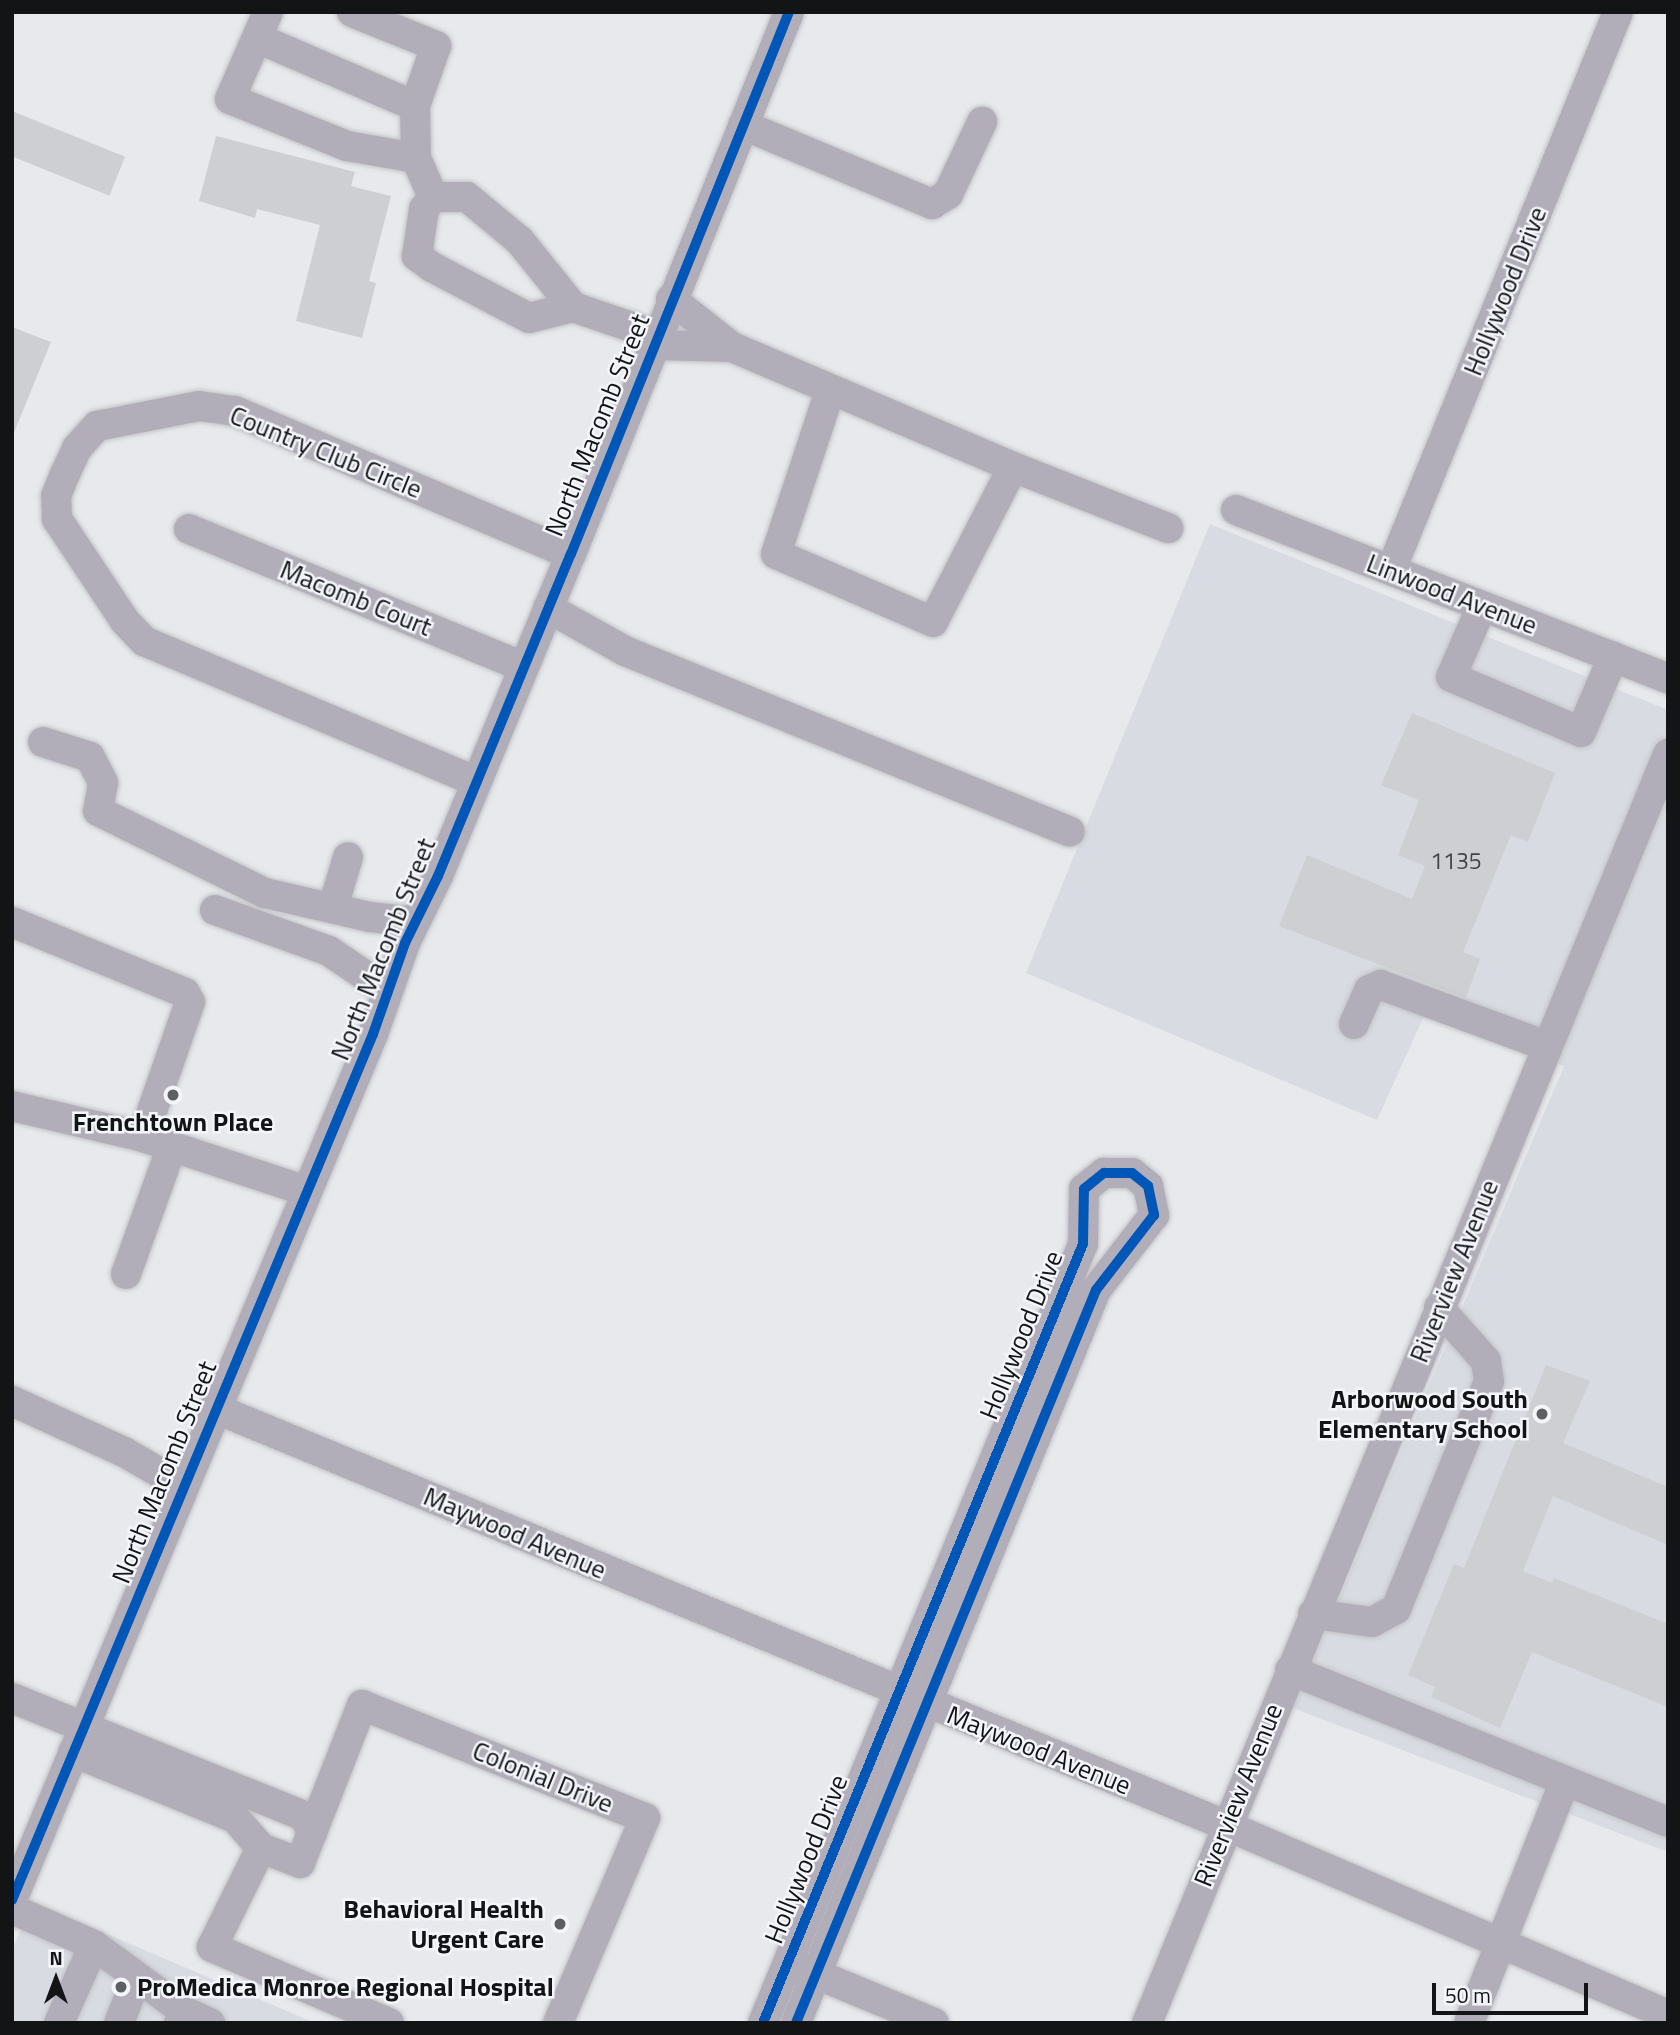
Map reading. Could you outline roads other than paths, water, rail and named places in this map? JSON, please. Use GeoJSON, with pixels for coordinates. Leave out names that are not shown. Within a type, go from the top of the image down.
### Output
{"type":"FeatureCollection","features":[{"type":"Feature","properties":{"kind":"street"},"geometry":{"type":"LineString","coordinates":[[352,12],[436,47],[415,106],[416,158],[433,197]]}},
{"type":"Feature","properties":{"kind":"street","name":"North Macomb Street"},"geometry":{"type":"LineString","coordinates":[[12,1900],[415,922],[571,554],[671,299],[789,12]]}},
{"type":"Feature","properties":{"kind":"street","name":"Hollywood Drive"},"geometry":{"type":"LineString","coordinates":[[1391,570],[1618,12]]}},
{"type":"Feature","properties":{"kind":"street"},"geometry":{"type":"LineString","coordinates":[[415,106],[262,25],[230,99],[347,146],[416,158]]}},
{"type":"Feature","properties":{"kind":"street"},"geometry":{"type":"LineString","coordinates":[[743,125],[932,204],[948,194],[982,122]]}},
{"type":"Feature","properties":{"kind":"street"},"geometry":{"type":"LineString","coordinates":[[433,197],[467,197],[520,241],[573,307],[656,340],[732,347]]}},
{"type":"Feature","properties":{"kind":"street"},"geometry":{"type":"LineString","coordinates":[[433,197],[424,209],[417,256],[529,318],[573,307]]}},
{"type":"Feature","properties":{"kind":"street"},"geometry":{"type":"LineString","coordinates":[[671,299],[732,347],[1013,467],[1168,528]]}},
{"type":"Feature","properties":{"kind":"street"},"geometry":{"type":"LineString","coordinates":[[830,391],[776,554],[933,622],[1013,467]]}},
{"type":"Feature","properties":{"kind":"street","name":"Country Club Circle"},"geometry":{"type":"LineString","coordinates":[[475,781],[144,641],[125,621],[57,519],[56,496],[65,474],[77,448],[97,426],[199,406],[223,409],[571,554]]}},
{"type":"Feature","properties":{"kind":"street","name":"Linwood Avenue"},"geometry":{"type":"LineString","coordinates":[[1236,510],[1668,678]]}},
{"type":"Feature","properties":{"kind":"street","name":"Macomb Court"},"geometry":{"type":"LineString","coordinates":[[189,529],[523,667]]}},
{"type":"Feature","properties":{"kind":"street"},"geometry":{"type":"LineString","coordinates":[[1482,606],[1451,677],[1581,732],[1613,657]]}},
{"type":"Feature","properties":{"kind":"street"},"geometry":{"type":"LineString","coordinates":[[548,608],[625,651],[1070,832]]}},
{"type":"Feature","properties":{"kind":"street"},"geometry":{"type":"LineString","coordinates":[[43,742],[90,757],[103,783],[98,811],[265,893],[370,917],[415,922]]}},
{"type":"Feature","properties":{"kind":"street","name":"Riverview Avenue"},"geometry":{"type":"LineString","coordinates":[[1147,2023],[1224,1825],[1668,754]]}},
{"type":"Feature","properties":{"kind":"street"},"geometry":{"type":"LineString","coordinates":[[333,907],[348,857]]}},
{"type":"Feature","properties":{"kind":"street"},"geometry":{"type":"LineString","coordinates":[[215,910],[329,951],[388,991]]}},
{"type":"Feature","properties":{"kind":"street"},"geometry":{"type":"LineString","coordinates":[[12,922],[185,993],[190,1002],[187,1013],[142,1137]]}},
{"type":"Feature","properties":{"kind":"street"},"geometry":{"type":"LineString","coordinates":[[1354,1024],[1369,990],[1381,985],[1547,1046]]}},
{"type":"Feature","properties":{"kind":"street"},"geometry":{"type":"LineString","coordinates":[[12,1106],[142,1137],[306,1191]]}},
{"type":"Feature","properties":{"kind":"street"},"geometry":{"type":"LineString","coordinates":[[126,1274],[172,1146]]}},
{"type":"Feature","properties":{"kind":"street","name":"Hollywood Drive"},"geometry":{"type":"LineString","coordinates":[[763,2023],[1083,1244],[1084,1189],[1104,1173],[1132,1173],[1148,1186],[1154,1215],[1096,1290],[796,2023]]}},
{"type":"Feature","properties":{"kind":"street"},"geometry":{"type":"LineString","coordinates":[[1313,1614],[1372,1622],[1396,1609],[1489,1381],[1486,1361],[1439,1308]]}},
{"type":"Feature","properties":{"kind":"street"},"geometry":{"type":"LineString","coordinates":[[12,1401],[124,1452],[183,1486]]}},
{"type":"Feature","properties":{"kind":"street","name":"Maywood Avenue"},"geometry":{"type":"LineString","coordinates":[[214,1408],[928,1706],[1224,1825],[1499,1945],[1668,2015]]}},
{"type":"Feature","properties":{"kind":"street"},"geometry":{"type":"LineString","coordinates":[[1290,1670],[1668,1822]]}},
{"type":"Feature","properties":{"kind":"street"},"geometry":{"type":"LineString","coordinates":[[12,1698],[78,1739],[304,1816],[312,1833]]}},
{"type":"Feature","properties":{"kind":"street","name":"Colonial Drive"},"geometry":{"type":"LineString","coordinates":[[78,1739],[235,1818],[261,1848],[300,1863],[362,1704],[645,1818],[558,2023]]}},
{"type":"Feature","properties":{"kind":"street"},"geometry":{"type":"LineString","coordinates":[[1469,2023],[1565,1781]]}},
{"type":"Feature","properties":{"kind":"street"},"geometry":{"type":"LineString","coordinates":[[261,1848],[212,1947],[389,2023]]}},
{"type":"Feature","properties":{"kind":"street"},"geometry":{"type":"LineString","coordinates":[[12,1909],[93,1945],[191,2019]]}},
{"type":"Feature","properties":{"kind":"street"},"geometry":{"type":"LineString","coordinates":[[59,2023],[93,1945]]}},
{"type":"Feature","properties":{"kind":"street"},"geometry":{"type":"LineString","coordinates":[[788,1962],[934,2023]]}},
{"type":"Feature","properties":{"kind":"street"},"geometry":{"type":"LineString","coordinates":[[118,2023],[136,1977]]}},
{"type":"Feature","properties":{"kind":"place","name":"Frenchtown Place"},"geometry":{"type":"Point","coordinates":[173,1095]}},
{"type":"Feature","properties":{"kind":"place","name":"Arborwood South Elementary School"},"geometry":{"type":"Point","coordinates":[1542,1414]}},
{"type":"Feature","properties":{"kind":"place","name":"Behavioral Health Urgent Care"},"geometry":{"type":"Point","coordinates":[560,1924]}},
{"type":"Feature","properties":{"kind":"place","name":"ProMedica Monroe Regional Hospital"},"geometry":{"type":"Point","coordinates":[121,1987]}}]}
